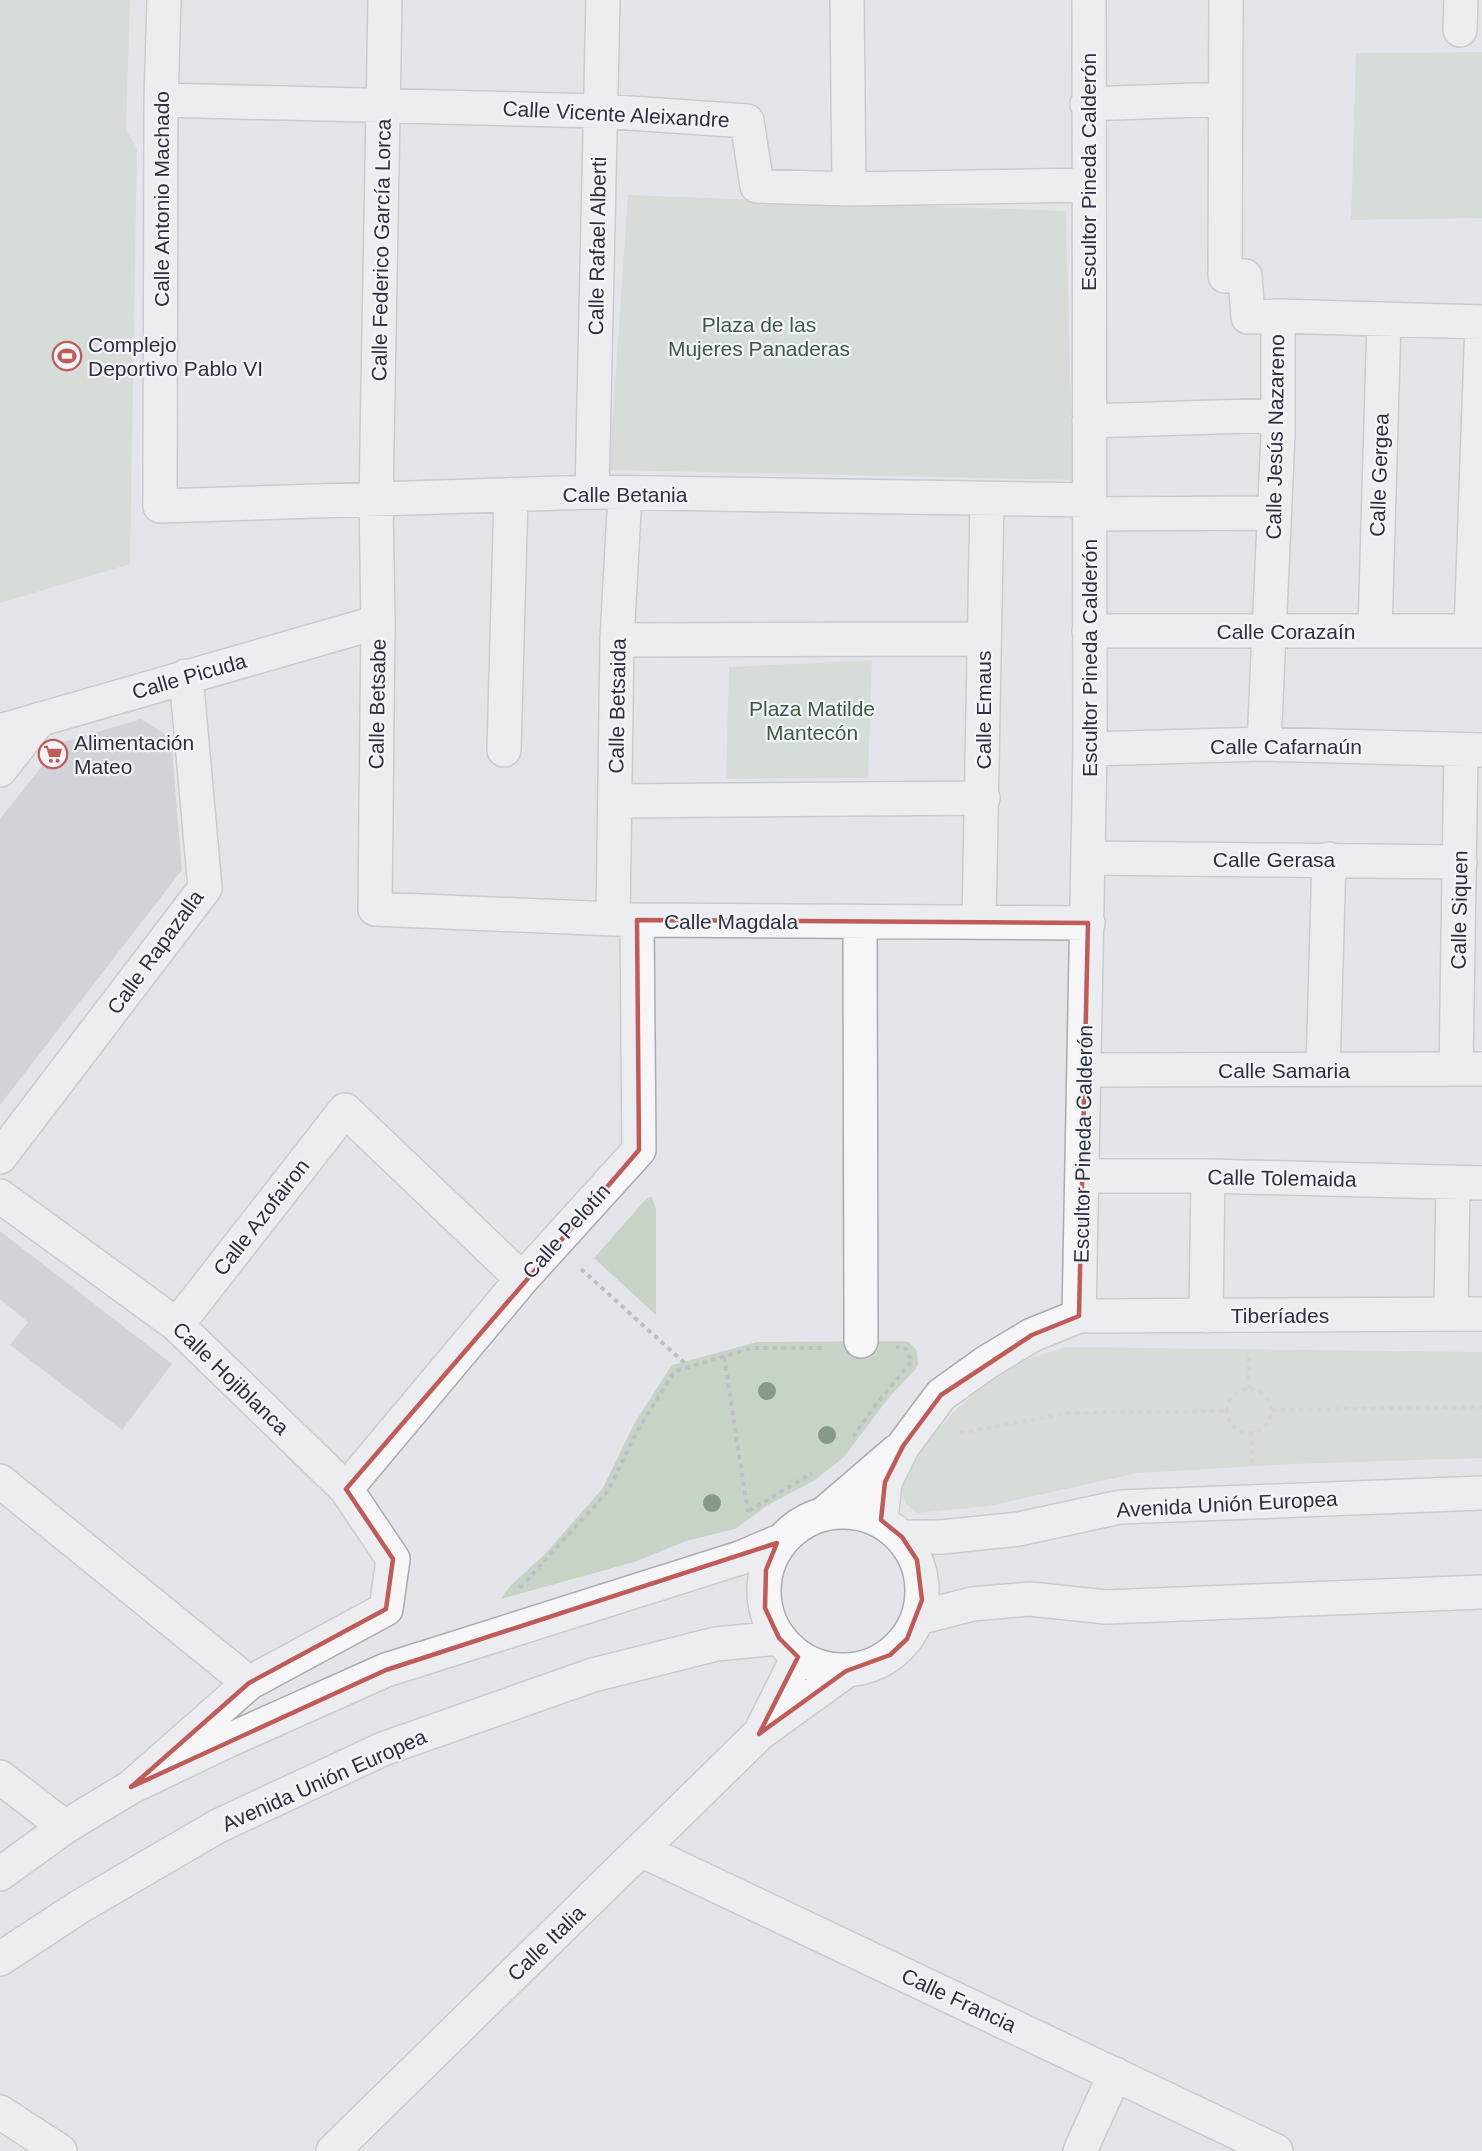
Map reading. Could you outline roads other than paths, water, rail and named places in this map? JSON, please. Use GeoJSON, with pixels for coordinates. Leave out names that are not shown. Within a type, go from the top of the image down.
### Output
{"type":"FeatureCollection","features":[{"type":"Feature","properties":{"kind":"street","name":"Calle Antonio Machado"},"geometry":{"type":"LineString","coordinates":[[160,507],[161,100],[164,0]]}},
{"type":"Feature","properties":{"kind":"street","name":"Calle Federico García Lorca"},"geometry":{"type":"LineString","coordinates":[[376,500],[385,0]]}},
{"type":"Feature","properties":{"kind":"street","name":"Calle Rafael Alberti"},"geometry":{"type":"LineString","coordinates":[[592,492],[603,0]]}},
{"type":"Feature","properties":{"kind":"street"},"geometry":{"type":"LineString","coordinates":[[847,0],[849,189]]}},
{"type":"Feature","properties":{"kind":"street","name":"Escultor Pineda Calderón"},"geometry":{"type":"LineString","coordinates":[[1079,1316],[1090,749],[1087,104],[1089,0]]}},
{"type":"Feature","properties":{"kind":"street","name":"Calle Jesús Nazareno"},"geometry":{"type":"LineString","coordinates":[[1226,0],[1225,276],[1245,276],[1248,317],[1278,316],[1278,414],[1264,744]]}},
{"type":"Feature","properties":{"kind":"street"},"geometry":{"type":"LineString","coordinates":[[1087,104],[1225,99]]}},
{"type":"Feature","properties":{"kind":"street","name":"Calle Vicente Aleixandre"},"geometry":{"type":"LineString","coordinates":[[161,100],[600,111],[747,121],[757,186],[849,189],[1088,185]]}},
{"type":"Feature","properties":{"kind":"street"},"geometry":{"type":"LineString","coordinates":[[1278,316],[1482,322],[1476,631]]}},
{"type":"Feature","properties":{"kind":"street","name":"Calle Gergea"},"geometry":{"type":"LineString","coordinates":[[1375,630],[1384,320]]}},
{"type":"Feature","properties":{"kind":"street"},"geometry":{"type":"LineString","coordinates":[[1089,421],[1278,414]]}},
{"type":"Feature","properties":{"kind":"street","name":"Calle Betania"},"geometry":{"type":"LineString","coordinates":[[160,507],[592,492],[987,499],[1089,507],[1274,513]]}},
{"type":"Feature","properties":{"kind":"street","name":"Calle Betsaida"},"geometry":{"type":"LineString","coordinates":[[625,493],[617,640],[615,801],[625,920]]}},
{"type":"Feature","properties":{"kind":"street"},"geometry":{"type":"LineString","coordinates":[[504,750],[511,495]]}},
{"type":"Feature","properties":{"kind":"street","name":"Calle Emaus"},"geometry":{"type":"LineString","coordinates":[[979,922],[987,499]]}},
{"type":"Feature","properties":{"kind":"street","name":"Calle Betsabe"},"geometry":{"type":"LineString","coordinates":[[375,909],[378,622],[376,500]]}},
{"type":"Feature","properties":{"kind":"street","name":"Calle Picuda"},"geometry":{"type":"LineString","coordinates":[[0,731],[378,622]]}},
{"type":"Feature","properties":{"kind":"street","name":"Calle Corazaín"},"geometry":{"type":"LineString","coordinates":[[1089,631],[1476,631]]}},
{"type":"Feature","properties":{"kind":"street"},"geometry":{"type":"LineString","coordinates":[[617,640],[983,639]]}},
{"type":"Feature","properties":{"kind":"street","name":"Calle Rapazalla"},"geometry":{"type":"LineString","coordinates":[[0,1157],[205,888],[186,676]]}},
{"type":"Feature","properties":{"kind":"street"},"geometry":{"type":"LineString","coordinates":[[0,770],[40,719]]}},
{"type":"Feature","properties":{"kind":"street","name":"Calle Cafarnaún"},"geometry":{"type":"LineString","coordinates":[[1090,749],[1264,744],[1472,750]]}},
{"type":"Feature","properties":{"kind":"street","name":"Calle Siquen"},"geometry":{"type":"LineString","coordinates":[[1469,1069],[1460,862],[1472,750]]}},
{"type":"Feature","properties":{"kind":"street"},"geometry":{"type":"LineString","coordinates":[[615,801],[983,798]]}},
{"type":"Feature","properties":{"kind":"street","name":"Calle Gerasa"},"geometry":{"type":"LineString","coordinates":[[1088,858],[1460,862]]}},
{"type":"Feature","properties":{"kind":"street"},"geometry":{"type":"LineString","coordinates":[[1323,1069],[1329,859]]}},
{"type":"Feature","properties":{"kind":"street","name":"Calle Magdala"},"geometry":{"type":"LineString","coordinates":[[375,909],[625,920],[1088,923]]}},
{"type":"Feature","properties":{"kind":"street","name":"Calle Pelotín"},"geometry":{"type":"LineString","coordinates":[[346,1489],[522,1279],[639,1150],[625,920]]}},
{"type":"Feature","properties":{"kind":"street"},"geometry":{"type":"LineString","coordinates":[[860,922],[862,1345]]}},
{"type":"Feature","properties":{"kind":"street","name":"Calle Samaria"},"geometry":{"type":"LineString","coordinates":[[1085,1070],[1469,1069]]}},
{"type":"Feature","properties":{"kind":"street","name":"Calle Azofairon"},"geometry":{"type":"LineString","coordinates":[[177,1325],[345,1110],[522,1279]]}},
{"type":"Feature","properties":{"kind":"street","name":"Calle Tolemaida"},"geometry":{"type":"LineString","coordinates":[[1083,1176],[1208,1176],[1468,1182]]}},
{"type":"Feature","properties":{"kind":"street"},"geometry":{"type":"LineString","coordinates":[[1206,1316],[1208,1176]]}},
{"type":"Feature","properties":{"kind":"street"},"geometry":{"type":"LineString","coordinates":[[1467,1314],[1468,1182]]}},
{"type":"Feature","properties":{"kind":"street","name":"Calle Hojiblanca"},"geometry":{"type":"LineString","coordinates":[[0,1196],[177,1325],[346,1489],[393,1559],[386,1609],[249,1683]]}},
{"type":"Feature","properties":{"kind":"street","name":"Tiberíades"},"geometry":{"type":"LineString","coordinates":[[1079,1316],[1467,1314]]}},
{"type":"Feature","properties":{"kind":"street"},"geometry":{"type":"LineString","coordinates":[[892,1529],[885,1482],[903,1446],[941,1395],[987,1362],[1032,1335],[1079,1316]]}},
{"type":"Feature","properties":{"kind":"street"},"geometry":{"type":"LineString","coordinates":[[0,1874],[65,1827],[131,1787],[386,1670],[740,1558],[780,1541],[801,1523],[826,1512],[903,1446]]}},
{"type":"Feature","properties":{"kind":"street"},"geometry":{"type":"LineString","coordinates":[[0,1482],[249,1683],[131,1787]]}},
{"type":"Feature","properties":{"kind":"street","name":"Avenida Unión Europea"},"geometry":{"type":"LineString","coordinates":[[892,1529],[942,1537],[1018,1529],[1120,1507],[1482,1493]]}},
{"type":"Feature","properties":{"kind":"street"},"geometry":{"type":"LineString","coordinates":[[780,1541],[766,1570],[763,1586],[765,1608],[789,1648],[823,1668],[846,1671],[869,1666],[890,1655],[907,1639],[918,1618],[922,1600],[922,1582],[917,1560],[892,1529],[845,1510],[826,1512]]}},
{"type":"Feature","properties":{"kind":"street"},"geometry":{"type":"LineString","coordinates":[[918,1618],[972,1604],[1030,1599],[1106,1607],[1482,1592]]}},
{"type":"Feature","properties":{"kind":"street","name":"Avenida Unión Europea"},"geometry":{"type":"LineString","coordinates":[[0,1959],[79,1907],[218,1826],[383,1749],[593,1675],[716,1644],[789,1648]]}},
{"type":"Feature","properties":{"kind":"street","name":"Calle Italia"},"geometry":{"type":"LineString","coordinates":[[759,1734],[789,1648]]}},
{"type":"Feature","properties":{"kind":"street","name":"Calle Italia"},"geometry":{"type":"LineString","coordinates":[[333,2151],[759,1734],[846,1671]]}},
{"type":"Feature","properties":{"kind":"street"},"geometry":{"type":"LineString","coordinates":[[0,1778],[65,1827]]}},
{"type":"Feature","properties":{"kind":"street","name":"Calle Francia"},"geometry":{"type":"LineString","coordinates":[[641,1850],[1276,2151]]}},
{"type":"Feature","properties":{"kind":"street"},"geometry":{"type":"LineString","coordinates":[[1080,2151],[1115,2074]]}},
{"type":"Feature","properties":{"kind":"street"},"geometry":{"type":"LineString","coordinates":[[0,2112],[60,2151]]}},
{"type":"Feature","properties":{"kind":"place","name":"Complejo Deportivo Pablo VI"},"geometry":{"type":"Point","coordinates":[67,356]}},
{"type":"Feature","properties":{"kind":"place","name":"Alimentación Mateo"},"geometry":{"type":"Point","coordinates":[53,754]}},
{"type":"Feature","properties":{"kind":"park label","name":"Plaza de las Mujeres Panaderas"},"geometry":{"type":"Point","coordinates":[759,336]}},
{"type":"Feature","properties":{"kind":"park label","name":"Plaza Matilde Mantecón"},"geometry":{"type":"Point","coordinates":[812,720]}}]}
